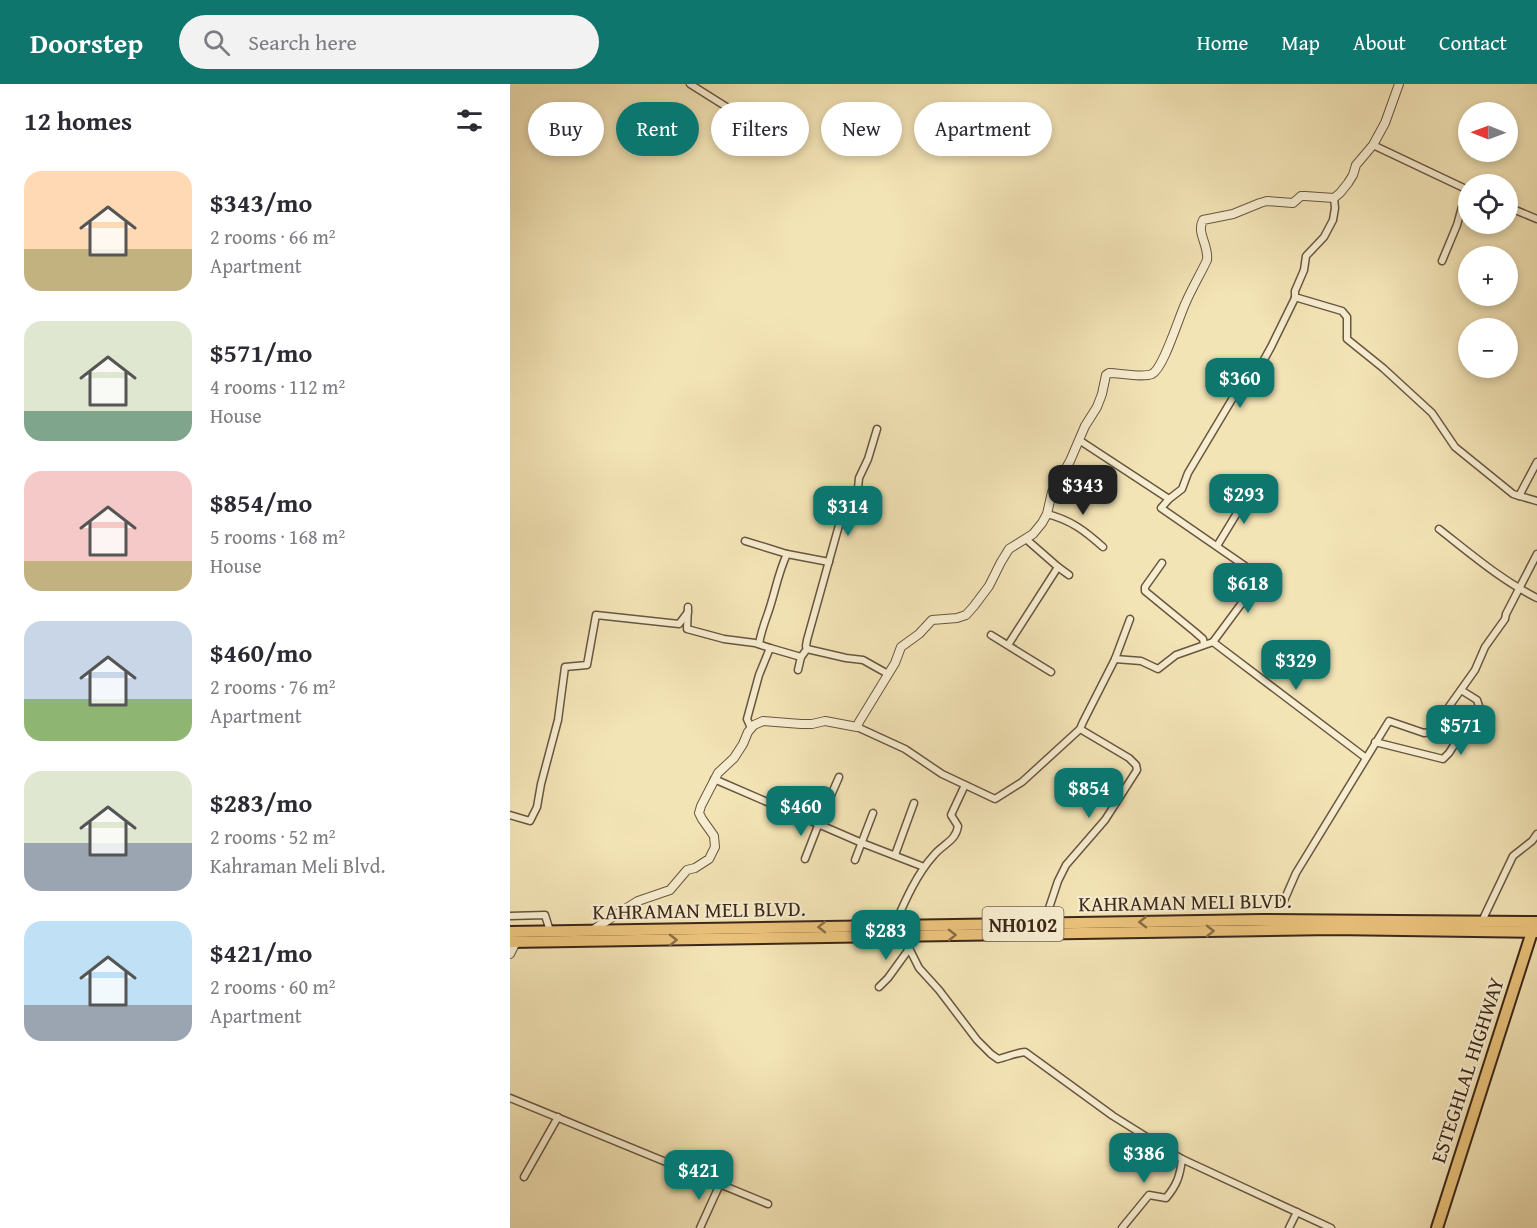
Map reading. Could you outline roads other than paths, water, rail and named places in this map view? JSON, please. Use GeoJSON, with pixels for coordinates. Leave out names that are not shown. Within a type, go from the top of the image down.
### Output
{"type":"FeatureCollection","features":[{"type":"Feature","properties":{"kind":"highway","name":"KAHRAMAN MELI BLVD."},"geometry":{"type":"LineString","coordinates":[[512,939],[550,932],[1261,920],[1482,922],[1534,927]]}},
{"type":"Feature","properties":{"kind":"highway","name":"KAHRAMAN MELI BLVD."},"geometry":{"type":"LineString","coordinates":[[512,939],[583,941],[1534,927]]}},
{"type":"Feature","properties":{"kind":"highway","name":"ESTEGHLAL HIGHWAY"},"geometry":{"type":"LineString","coordinates":[[1437,1228],[1534,927]]}},
{"type":"Feature","properties":{"kind":"street"},"geometry":{"type":"LineString","coordinates":[[690,84],[719,102]]}},
{"type":"Feature","properties":{"kind":"street"},"geometry":{"type":"LineString","coordinates":[[857,727],[902,647],[932,620],[966,615],[989,586],[1009,549],[1033,534],[1042,523],[1047,514],[1052,492],[1097,406],[1106,375],[1109,373],[1146,375],[1157,370],[1164,358],[1186,301],[1207,260],[1207,247],[1200,229],[1203,220],[1233,214],[1260,202],[1293,203],[1300,196],[1334,198],[1348,183],[1356,165],[1385,123],[1399,84]]}},
{"type":"Feature","properties":{"kind":"street"},"geometry":{"type":"LineString","coordinates":[[1372,144],[1458,185]]}},
{"type":"Feature","properties":{"kind":"street"},"geometry":{"type":"LineString","coordinates":[[1115,659],[1141,661],[1158,669],[1176,655],[1213,642],[1256,584],[1258,575],[1161,508],[1169,498],[1182,489],[1188,473],[1237,391],[1261,365],[1295,298],[1294,291],[1304,270],[1306,256],[1324,237],[1334,220],[1334,198]]}},
{"type":"Feature","properties":{"kind":"street"},"geometry":{"type":"LineString","coordinates":[[1518,211],[1537,219]]}},
{"type":"Feature","properties":{"kind":"street"},"geometry":{"type":"LineString","coordinates":[[1442,261],[1458,219]]}},
{"type":"Feature","properties":{"kind":"street"},"geometry":{"type":"LineString","coordinates":[[1295,298],[1342,311],[1347,317],[1347,339],[1432,413],[1455,447],[1507,490],[1537,501]]}},
{"type":"Feature","properties":{"kind":"street"},"geometry":{"type":"LineString","coordinates":[[798,669],[801,657],[807,649],[807,640],[841,518],[858,488],[861,472],[868,459],[877,429]]}},
{"type":"Feature","properties":{"kind":"street"},"geometry":{"type":"LineString","coordinates":[[1079,440],[1169,498]]}},
{"type":"Feature","properties":{"kind":"street"},"geometry":{"type":"LineString","coordinates":[[1519,496],[1537,462]]}},
{"type":"Feature","properties":{"kind":"street"},"geometry":{"type":"LineString","coordinates":[[1217,546],[1251,490]]}},
{"type":"Feature","properties":{"kind":"street"},"geometry":{"type":"LineString","coordinates":[[1047,514],[1071,523],[1103,547]]}},
{"type":"Feature","properties":{"kind":"street"},"geometry":{"type":"LineString","coordinates":[[1439,529],[1487,567],[1519,589],[1537,598]]}},
{"type":"Feature","properties":{"kind":"street"},"geometry":{"type":"LineString","coordinates":[[1026,539],[1069,575]]}},
{"type":"Feature","properties":{"kind":"street"},"geometry":{"type":"LineString","coordinates":[[745,541],[787,554],[829,562]]}},
{"type":"Feature","properties":{"kind":"street"},"geometry":{"type":"LineString","coordinates":[[759,644],[761,629],[787,554]]}},
{"type":"Feature","properties":{"kind":"street"},"geometry":{"type":"LineString","coordinates":[[1283,903],[1296,873],[1389,721],[1424,733],[1433,729],[1475,670],[1485,647],[1505,619],[1537,554]]}},
{"type":"Feature","properties":{"kind":"street"},"geometry":{"type":"LineString","coordinates":[[1162,563],[1145,587],[1145,591],[1196,632],[1203,639],[1204,644]]}},
{"type":"Feature","properties":{"kind":"street"},"geometry":{"type":"LineString","coordinates":[[1008,645],[1058,567]]}},
{"type":"Feature","properties":{"kind":"street"},"geometry":{"type":"LineString","coordinates":[[510,815],[530,821],[537,807],[558,720],[565,667],[587,665],[596,615],[679,624],[688,610],[687,629],[724,639],[759,644],[801,657]]}},
{"type":"Feature","properties":{"kind":"street"},"geometry":{"type":"LineString","coordinates":[[583,941],[603,922],[638,901],[670,890],[687,870],[696,868],[709,859],[715,847],[714,836],[699,813],[701,806],[717,773],[734,758],[754,725],[763,721],[812,724],[825,721],[857,727],[905,749],[942,774],[995,799],[1022,782],[1080,729],[1115,659],[1130,619]]}},
{"type":"Feature","properties":{"kind":"street"},"geometry":{"type":"LineString","coordinates":[[991,635],[1051,672]]}},
{"type":"Feature","properties":{"kind":"street"},"geometry":{"type":"LineString","coordinates":[[1213,642],[1366,758]]}},
{"type":"Feature","properties":{"kind":"street"},"geometry":{"type":"LineString","coordinates":[[751,728],[747,719],[759,675],[770,648]]}},
{"type":"Feature","properties":{"kind":"street"},"geometry":{"type":"LineString","coordinates":[[807,649],[863,660],[888,674]]}},
{"type":"Feature","properties":{"kind":"street"},"geometry":{"type":"LineString","coordinates":[[1375,742],[1443,759],[1479,706],[1478,700],[1461,690]]}},
{"type":"Feature","properties":{"kind":"street"},"geometry":{"type":"LineString","coordinates":[[1044,923],[1058,881],[1066,865],[1105,820],[1137,770],[1136,765],[1129,759],[1080,729]]}},
{"type":"Feature","properties":{"kind":"street"},"geometry":{"type":"LineString","coordinates":[[805,859],[839,777]]}},
{"type":"Feature","properties":{"kind":"street"},"geometry":{"type":"LineString","coordinates":[[714,779],[862,843],[924,867]]}},
{"type":"Feature","properties":{"kind":"street"},"geometry":{"type":"LineString","coordinates":[[894,926],[904,901],[924,867],[936,852],[954,838],[958,826],[951,815],[965,785]]}},
{"type":"Feature","properties":{"kind":"street"},"geometry":{"type":"LineString","coordinates":[[895,855],[914,803]]}},
{"type":"Feature","properties":{"kind":"street"},"geometry":{"type":"LineString","coordinates":[[855,860],[873,813]]}},
{"type":"Feature","properties":{"kind":"street"},"geometry":{"type":"LineString","coordinates":[[1482,922],[1513,856],[1537,834]]}},
{"type":"Feature","properties":{"kind":"street"},"geometry":{"type":"LineString","coordinates":[[510,916],[545,915],[550,932]]}},
{"type":"Feature","properties":{"kind":"street"},"geometry":{"type":"LineString","coordinates":[[903,936],[919,968],[977,1040],[998,1059],[1010,1054],[1025,1052],[1113,1116],[1182,1159],[1331,1228]]}},
{"type":"Feature","properties":{"kind":"street"},"geometry":{"type":"LineString","coordinates":[[510,954],[512,939]]}},
{"type":"Feature","properties":{"kind":"street"},"geometry":{"type":"LineString","coordinates":[[879,987],[909,949]]}},
{"type":"Feature","properties":{"kind":"street"},"geometry":{"type":"LineString","coordinates":[[510,1098],[768,1204]]}},
{"type":"Feature","properties":{"kind":"street"},"geometry":{"type":"LineString","coordinates":[[524,1177],[558,1117]]}},
{"type":"Feature","properties":{"kind":"street"},"geometry":{"type":"LineString","coordinates":[[1122,1228],[1149,1195],[1164,1198],[1170,1193],[1180,1175],[1182,1159]]}},
{"type":"Feature","properties":{"kind":"street"},"geometry":{"type":"LineString","coordinates":[[700,1228],[720,1184]]}},
{"type":"Feature","properties":{"kind":"street"},"geometry":{"type":"LineString","coordinates":[[1289,1228],[1297,1212]]}}]}
